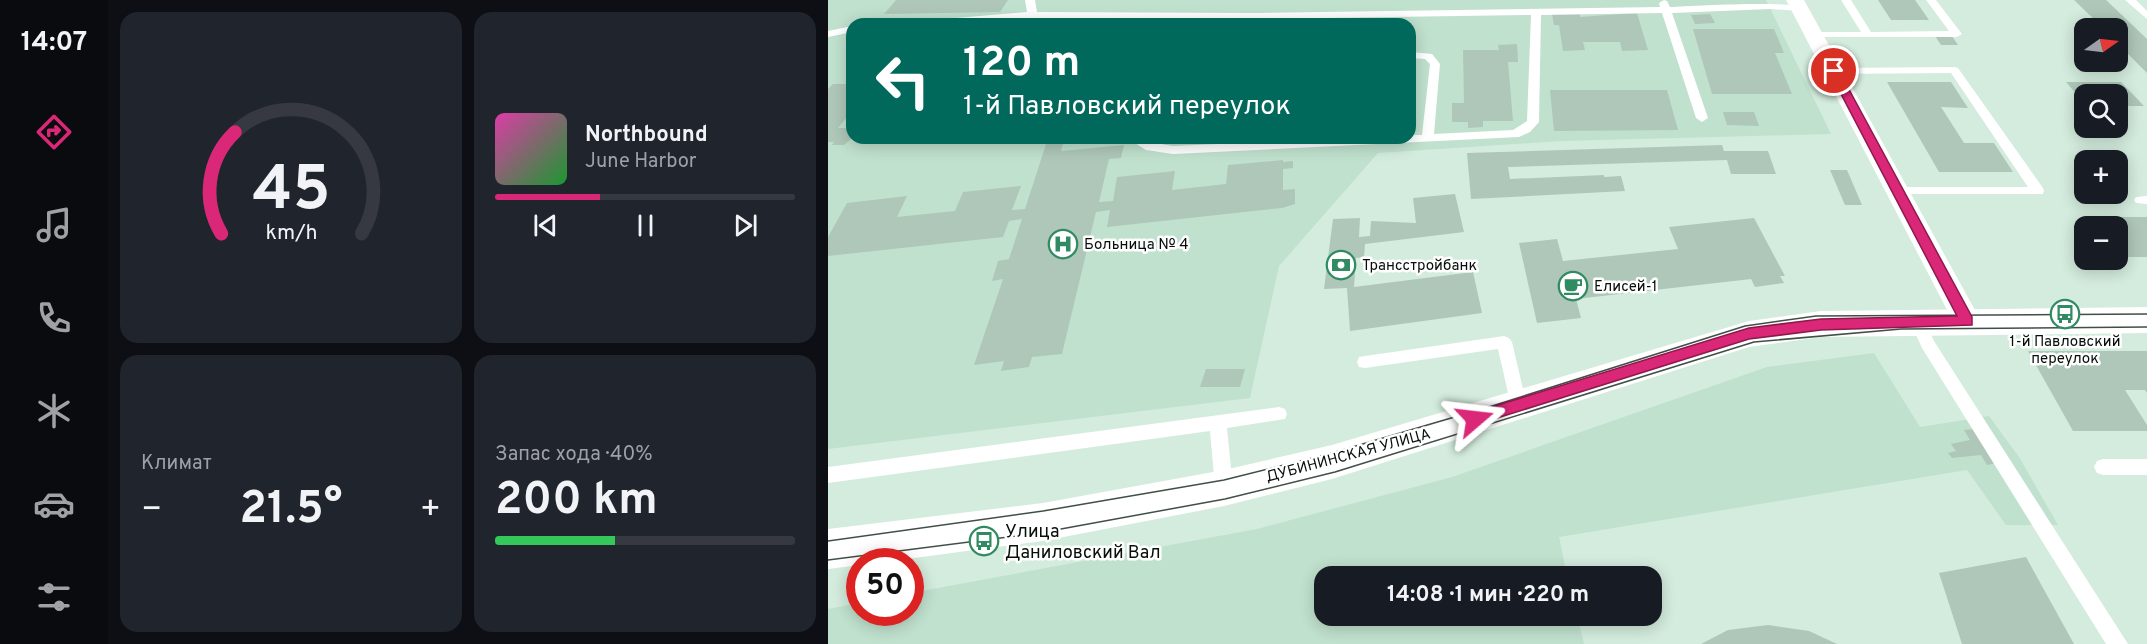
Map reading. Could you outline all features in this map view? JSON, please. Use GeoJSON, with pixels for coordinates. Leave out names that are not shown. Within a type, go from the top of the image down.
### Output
{"type":"FeatureCollection","features":[{"type":"Feature","properties":{"kind":"main road","name":"ДУБИНИНСКАЯ УЛИЦА"},"geometry":{"type":"LineString","coordinates":[[828,549],[1043,522],[1224,488],[1332,462],[1749,334],[1821,324],[2147,320]]}},
{"type":"Feature","properties":{"kind":"street"},"geometry":{"type":"LineString","coordinates":[[1797,4],[1967,321]]}},
{"type":"Feature","properties":{"kind":"lane"},"geometry":{"type":"LineString","coordinates":[[1030,0],[1032,15]]}},
{"type":"Feature","properties":{"kind":"lane"},"geometry":{"type":"LineString","coordinates":[[1846,0],[1868,35]]}},
{"type":"Feature","properties":{"kind":"lane"},"geometry":{"type":"LineString","coordinates":[[1815,36],[1957,34],[1931,0]]}},
{"type":"Feature","properties":{"kind":"lane"},"geometry":{"type":"LineString","coordinates":[[2130,0],[2147,16]]}},
{"type":"Feature","properties":{"kind":"lane"},"geometry":{"type":"LineString","coordinates":[[1263,18],[1536,12],[1665,5],[1797,4]]}},
{"type":"Feature","properties":{"kind":"lane"},"geometry":{"type":"LineString","coordinates":[[1665,5],[1702,118]]}},
{"type":"Feature","properties":{"kind":"lane"},"geometry":{"type":"LineString","coordinates":[[1416,138],[1515,134],[1526,129],[1533,122],[1536,12]]}},
{"type":"Feature","properties":{"kind":"lane"},"geometry":{"type":"LineString","coordinates":[[1390,18],[1393,14]]}},
{"type":"Feature","properties":{"kind":"lane"},"geometry":{"type":"LineString","coordinates":[[995,18],[1032,15],[1090,18]]}},
{"type":"Feature","properties":{"kind":"lane"},"geometry":{"type":"LineString","coordinates":[[828,34],[846,30]]}},
{"type":"Feature","properties":{"kind":"lane"},"geometry":{"type":"LineString","coordinates":[[1416,55],[1428,56],[1435,64],[1428,138]]}},
{"type":"Feature","properties":{"kind":"lane"},"geometry":{"type":"LineString","coordinates":[[1834,71],[1954,70],[2038,191],[1899,191]]}},
{"type":"Feature","properties":{"kind":"lane"},"geometry":{"type":"LineString","coordinates":[[1144,144],[1173,150],[1294,144]]}},
{"type":"Feature","properties":{"kind":"lane"},"geometry":{"type":"LineString","coordinates":[[1918,322],[1927,344],[2118,644]]}},
{"type":"Feature","properties":{"kind":"lane"},"geometry":{"type":"LineString","coordinates":[[1365,362],[1504,342],[1519,406]]}},
{"type":"Feature","properties":{"kind":"lane"},"geometry":{"type":"LineString","coordinates":[[828,475],[1279,414]]}},
{"type":"Feature","properties":{"kind":"lane"},"geometry":{"type":"LineString","coordinates":[[1218,424],[1224,488]]}},
{"type":"Feature","properties":{"kind":"lane"},"geometry":{"type":"LineString","coordinates":[[2103,467],[2147,467]]}},
{"type":"Feature","properties":{"kind":"shaded area","name":"Больница № 4"},"geometry":{"type":"Polygon","coordinates":[[[828,0],[1766,0],[1831,134],[1562,141],[1378,153],[1279,266],[1250,398],[828,449],[828,0]]]}},
{"type":"Feature","properties":{"kind":"shaded area"},"geometry":{"type":"Polygon","coordinates":[[[1874,353],[1920,427],[1989,416],[2019,457],[2058,525],[2006,525],[1967,470],[1559,537],[1565,566],[1314,566],[1314,626],[1580,626],[1584,644],[828,644],[828,609],[846,606],[846,626],[924,626],[924,591],[1257,529],[1452,477],[1767,367],[1874,353]]]}},
{"type":"Feature","properties":{"kind":"building"},"geometry":{"type":"Polygon","coordinates":[[[896,0],[1008,0],[1000,12],[884,14],[896,0]]]}},
{"type":"Feature","properties":{"kind":"building"},"geometry":{"type":"Polygon","coordinates":[[[1878,0],[1915,0],[1929,20],[1891,20],[1878,0]]]}},
{"type":"Feature","properties":{"kind":"building"},"geometry":{"type":"Polygon","coordinates":[[[2074,0],[2106,0],[2125,18],[2093,18],[2074,0]]]}},
{"type":"Feature","properties":{"kind":"building"},"geometry":{"type":"Polygon","coordinates":[[[1580,13],[1580,17],[1637,13],[1648,50],[1622,51],[1620,42],[1583,42],[1585,50],[1563,51],[1559,25],[1554,25],[1552,14],[1580,13]]]}},
{"type":"Feature","properties":{"kind":"building"},"geometry":{"type":"Polygon","coordinates":[[[1710,14],[1715,23],[1695,24],[1691,15],[1710,14]]]}},
{"type":"Feature","properties":{"kind":"building"},"geometry":{"type":"Polygon","coordinates":[[[2128,21],[2147,39],[2147,73],[2128,54],[2128,21]]]}},
{"type":"Feature","properties":{"kind":"building"},"geometry":{"type":"Polygon","coordinates":[[[1693,29],[1774,29],[1784,53],[1775,53],[1792,94],[1712,94],[1693,29]]]}},
{"type":"Feature","properties":{"kind":"building"},"geometry":{"type":"Polygon","coordinates":[[[1935,36],[1952,36],[1958,45],[1941,45],[1935,36]]]}},
{"type":"Feature","properties":{"kind":"building"},"geometry":{"type":"Polygon","coordinates":[[[1517,44],[1518,62],[1508,62],[1513,121],[1483,121],[1483,127],[1468,128],[1468,122],[1452,122],[1452,103],[1464,103],[1463,50],[1499,50],[1498,45],[1517,44]]]}},
{"type":"Feature","properties":{"kind":"building"},"geometry":{"type":"Polygon","coordinates":[[[1887,82],[1951,82],[1968,108],[1941,107],[1964,143],[1994,143],[2013,172],[1939,172],[1887,82]]]}},
{"type":"Feature","properties":{"kind":"building"},"geometry":{"type":"Polygon","coordinates":[[[2066,82],[2121,82],[2123,84],[2074,84],[2074,91],[2066,82]]]}},
{"type":"Feature","properties":{"kind":"building"},"geometry":{"type":"Polygon","coordinates":[[[833,84],[846,84],[846,118],[838,128],[846,128],[844,145],[832,145],[834,142],[828,142],[828,89],[833,84]]]}},
{"type":"Feature","properties":{"kind":"building"},"geometry":{"type":"Polygon","coordinates":[[[2128,89],[2144,106],[2128,106],[2128,89]]]}},
{"type":"Feature","properties":{"kind":"building"},"geometry":{"type":"Polygon","coordinates":[[[1550,90],[1667,90],[1678,130],[1554,131],[1550,90]]]}},
{"type":"Feature","properties":{"kind":"building"},"geometry":{"type":"Polygon","coordinates":[[[1723,112],[1754,112],[1759,126],[1727,125],[1723,112]]]}},
{"type":"Feature","properties":{"kind":"building"},"geometry":{"type":"Polygon","coordinates":[[[1046,144],[1063,144],[1061,151],[1124,145],[1121,158],[1109,159],[1099,202],[1113,201],[1117,177],[1175,171],[1172,190],[1226,184],[1228,165],[1293,161],[1293,168],[1283,169],[1283,190],[1295,189],[1295,204],[1282,208],[1107,227],[1110,210],[1096,212],[1062,354],[1032,357],[1029,367],[1001,371],[1004,361],[974,365],[1003,279],[992,281],[998,261],[1009,259],[1022,219],[1009,221],[1003,237],[828,256],[828,237],[847,203],[907,196],[897,217],[955,211],[963,192],[1021,186],[1012,210],[1025,209],[1046,144]]]}},
{"type":"Feature","properties":{"kind":"building"},"geometry":{"type":"Polygon","coordinates":[[[1722,145],[1724,151],[1768,151],[1776,174],[1731,174],[1727,160],[1508,167],[1510,179],[1621,176],[1625,191],[1471,199],[1467,153],[1722,145]]]}},
{"type":"Feature","properties":{"kind":"building"},"geometry":{"type":"Polygon","coordinates":[[[1830,170],[1847,170],[1862,205],[1845,205],[1830,170]]]}},
{"type":"Feature","properties":{"kind":"building","name":"Трансстройбанк"},"geometry":{"type":"Polygon","coordinates":[[[1455,194],[1464,232],[1365,244],[1364,257],[1356,258],[1354,287],[1473,272],[1482,313],[1350,331],[1347,288],[1324,289],[1333,219],[1360,218],[1359,237],[1370,236],[1371,221],[1416,223],[1413,198],[1455,194]]]}},
{"type":"Feature","properties":{"kind":"building"},"geometry":{"type":"Polygon","coordinates":[[[2128,217],[2147,217],[2147,257],[2128,257],[2128,217]]]}},
{"type":"Feature","properties":{"kind":"building"},"geometry":{"type":"Polygon","coordinates":[[[1754,218],[1785,276],[1780,276],[1784,283],[1755,287],[1751,279],[1576,299],[1581,318],[1537,323],[1519,243],[1557,239],[1563,261],[1678,249],[1669,227],[1754,218]]]}},
{"type":"Feature","properties":{"kind":"building"},"geometry":{"type":"Polygon","coordinates":[[[2028,351],[2147,351],[2147,393],[2145,390],[2125,390],[2147,425],[2147,431],[2073,431],[2028,351]]]}},
{"type":"Feature","properties":{"kind":"building"},"geometry":{"type":"Polygon","coordinates":[[[1206,369],[1245,369],[1240,387],[1200,387],[1206,369]]]}},
{"type":"Feature","properties":{"kind":"building"},"geometry":{"type":"Polygon","coordinates":[[[1974,429],[1997,463],[1987,465],[1981,455],[1952,458],[1948,453],[1956,451],[1951,444],[1970,440],[1964,430],[1974,429]]]}},
{"type":"Feature","properties":{"kind":"building"},"geometry":{"type":"Polygon","coordinates":[[[2026,557],[2074,644],[1962,644],[1939,573],[2026,557]]]}},
{"type":"Feature","properties":{"kind":"building"},"geometry":{"type":"Polygon","coordinates":[[[1768,625],[1809,631],[1837,644],[1701,644],[1728,630],[1768,625]]]}},
{"type":"Feature","properties":{"kind":"tram line"},"geometry":{"type":"LineString","coordinates":[[828,541],[1043,511],[1224,480],[1332,453],[1492,406],[1745,326],[1816,316],[2147,314]]}},
{"type":"Feature","properties":{"kind":"tram line"},"geometry":{"type":"LineString","coordinates":[[828,560],[1039,533],[1225,499],[1335,472],[1754,342],[1901,329],[2147,327]]}},
{"type":"Feature","properties":{"kind":"place","name":"Больница № 4"},"geometry":{"type":"Point","coordinates":[1063,244]}},
{"type":"Feature","properties":{"kind":"place","name":"Трансстройбанк"},"geometry":{"type":"Point","coordinates":[1341,265]}},
{"type":"Feature","properties":{"kind":"place","name":"Елисей-1"},"geometry":{"type":"Point","coordinates":[1573,286]}},
{"type":"Feature","properties":{"kind":"place","name":"1-й Павловский переулок"},"geometry":{"type":"Point","coordinates":[2065,314]}},
{"type":"Feature","properties":{"kind":"place","name":"Улица Даниловский Вал"},"geometry":{"type":"Point","coordinates":[984,541]}},
{"type":"Feature","properties":{"kind":"route"},"geometry":{"type":"LineString","coordinates":[[1475,419],[1749,334],[1821,324],[1967,321],[1912,213],[1834,71]]}}]}
